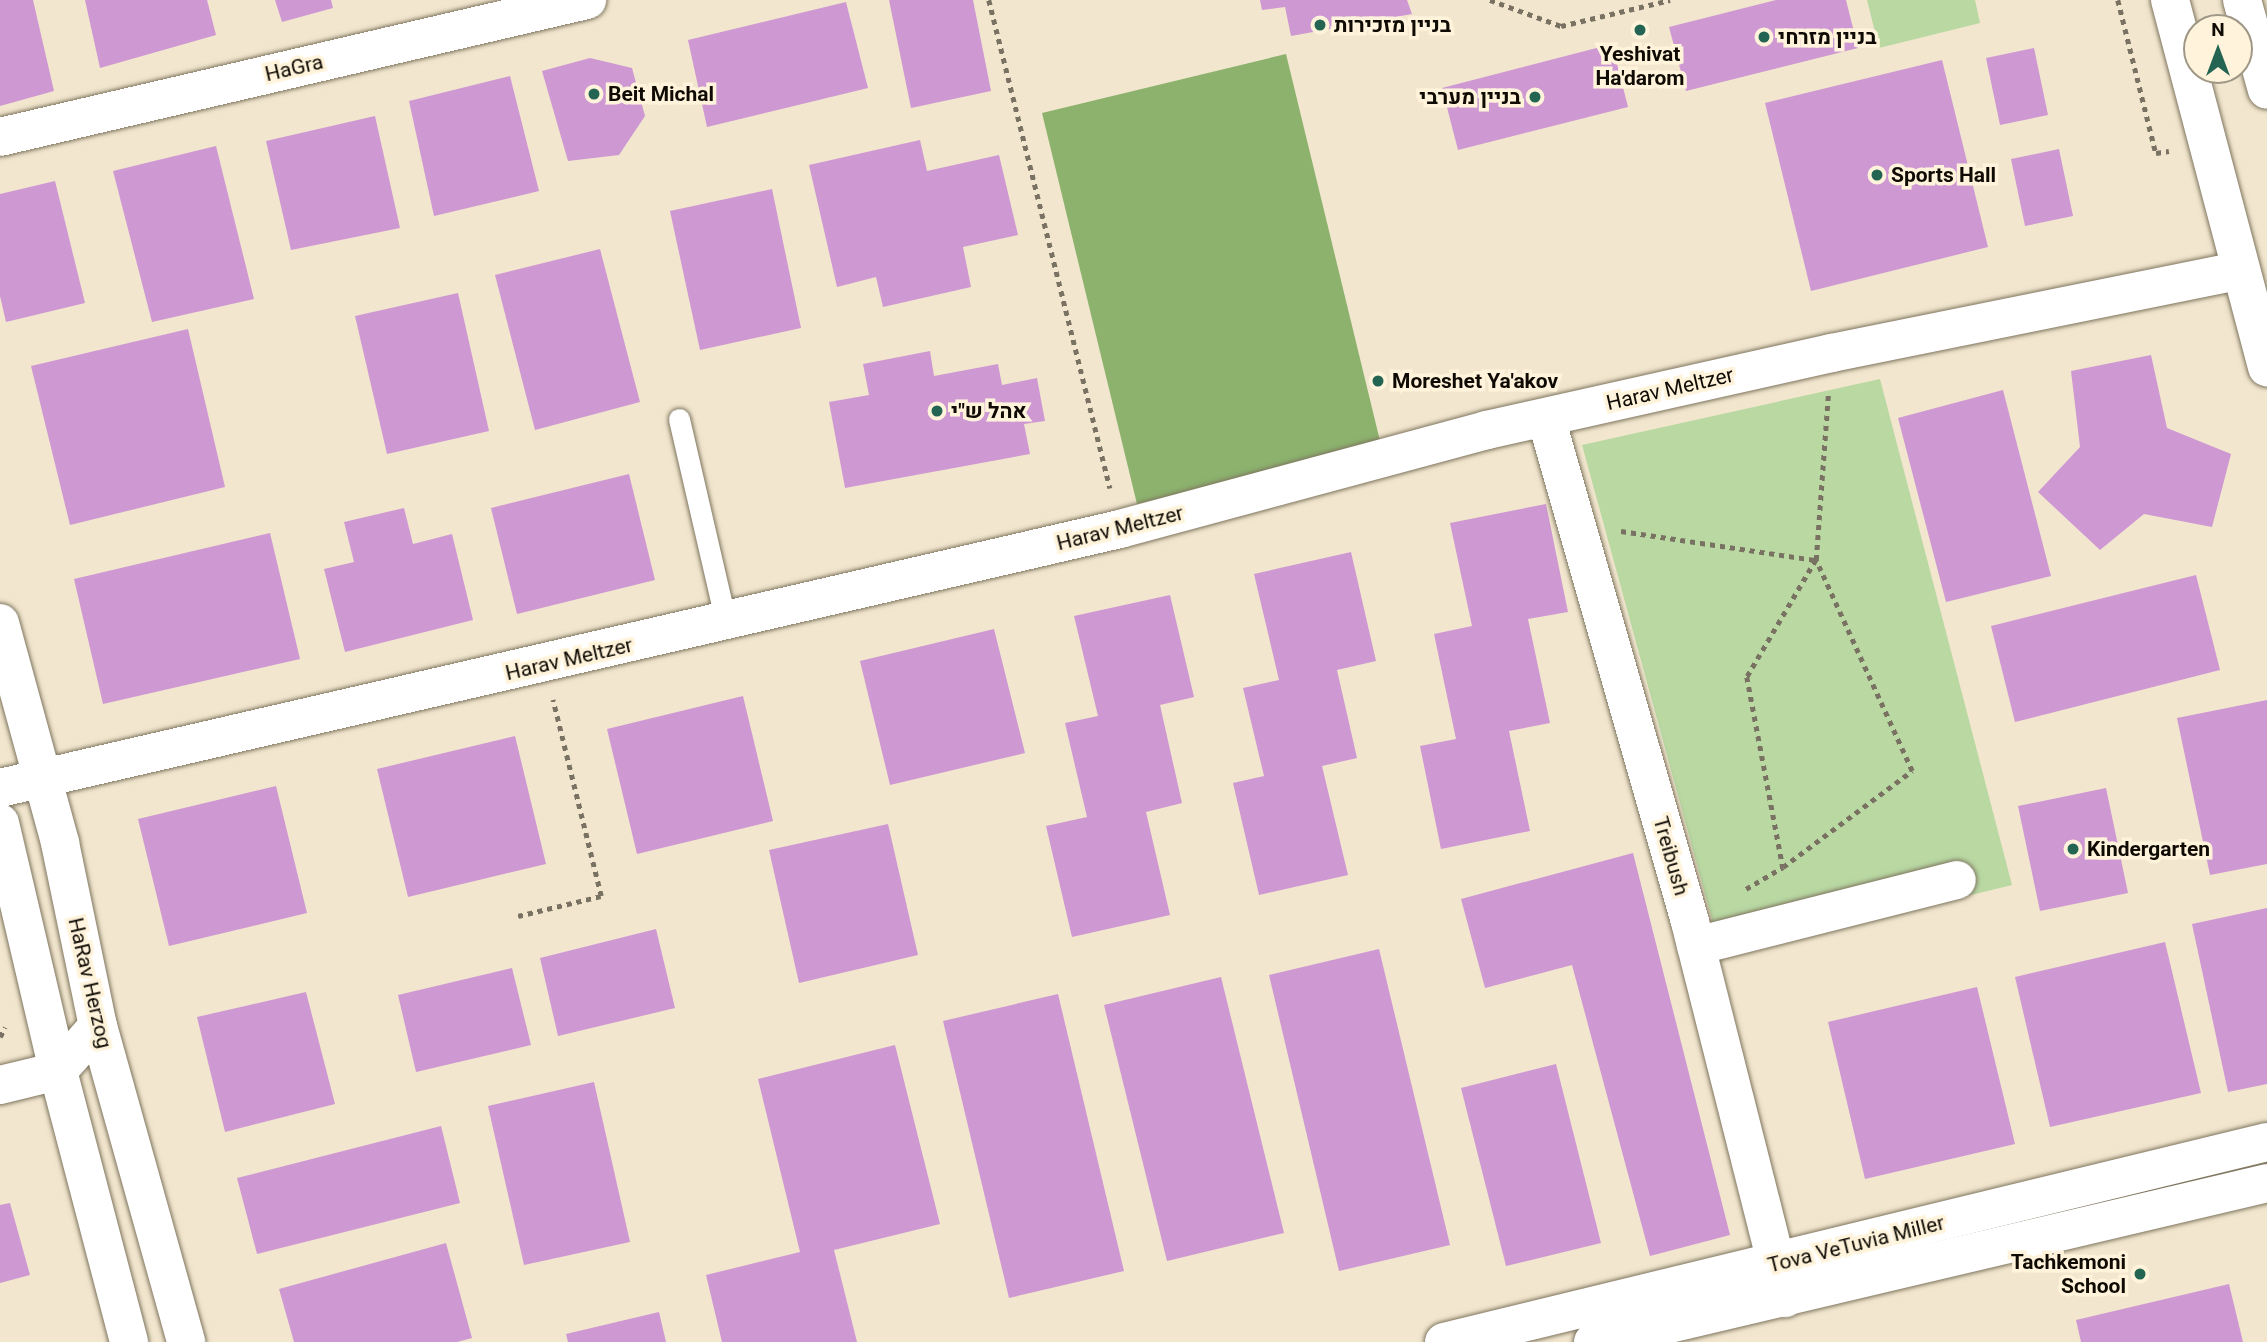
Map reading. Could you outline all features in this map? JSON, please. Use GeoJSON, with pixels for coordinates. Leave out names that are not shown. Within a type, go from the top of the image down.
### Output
{"type":"FeatureCollection","features":[{"type":"Feature","properties":{"kind":"street","name":"HaGra"},"geometry":{"type":"LineString","coordinates":[[0,137],[587,0]]}},
{"type":"Feature","properties":{"kind":"street"},"geometry":{"type":"LineString","coordinates":[[2170,0],[2267,367]]}},
{"type":"Feature","properties":{"kind":"street"},"geometry":{"type":"LineString","coordinates":[[2242,0],[2267,90]]}},
{"type":"Feature","properties":{"kind":"street","name":"Harav Meltzer"},"geometry":{"type":"LineString","coordinates":[[0,788],[545,666],[1120,529],[1546,418],[1831,353],[2241,270]]}},
{"type":"Feature","properties":{"kind":"street","name":"Treibush"},"geometry":{"type":"LineString","coordinates":[[1546,418],[1693,934],[1780,1281]]}},
{"type":"Feature","properties":{"kind":"street","name":"HaRav Herzog"},"geometry":{"type":"LineString","coordinates":[[0,623],[42,779],[98,1026],[186,1342]]}},
{"type":"Feature","properties":{"kind":"street"},"geometry":{"type":"LineString","coordinates":[[0,823],[58,1070],[129,1342]]}},
{"type":"Feature","properties":{"kind":"street"},"geometry":{"type":"LineString","coordinates":[[1693,934],[1957,880]]}},
{"type":"Feature","properties":{"kind":"street"},"geometry":{"type":"LineString","coordinates":[[0,1085],[58,1070],[98,1026]]}},
{"type":"Feature","properties":{"kind":"street","name":"Tova VeTuvia Miller"},"geometry":{"type":"LineString","coordinates":[[1593,1342],[1780,1281],[2267,1142]]}},
{"type":"Feature","properties":{"kind":"street","name":"Tova VeTuvia Miller"},"geometry":{"type":"LineString","coordinates":[[1444,1342],[1780,1281],[2267,1183]]}},
{"type":"Feature","properties":{"kind":"lane"},"geometry":{"type":"LineString","coordinates":[[679,419],[726,622]]}},
{"type":"Feature","properties":{"kind":"path"},"geometry":{"type":"LineString","coordinates":[[989,0],[1120,529]]}},
{"type":"Feature","properties":{"kind":"path"},"geometry":{"type":"LineString","coordinates":[[1490,0],[1561,26],[1670,0]]}},
{"type":"Feature","properties":{"kind":"path"},"geometry":{"type":"LineString","coordinates":[[1638,0],[1640,7]]}},
{"type":"Feature","properties":{"kind":"path"},"geometry":{"type":"LineString","coordinates":[[2118,0],[2156,153],[2209,143]]}},
{"type":"Feature","properties":{"kind":"path"},"geometry":{"type":"LineString","coordinates":[[1783,867],[1747,677],[1816,560],[1831,353]]}},
{"type":"Feature","properties":{"kind":"path"},"geometry":{"type":"LineString","coordinates":[[1576,524],[1816,560]]}},
{"type":"Feature","properties":{"kind":"path"},"geometry":{"type":"LineString","coordinates":[[1693,934],[1912,771],[1816,560]]}},
{"type":"Feature","properties":{"kind":"path"},"geometry":{"type":"LineString","coordinates":[[518,916],[601,896],[545,666]]}},
{"type":"Feature","properties":{"kind":"green space"},"geometry":{"type":"Polygon","coordinates":[[[1867,0],[1975,0],[1980,23],[1879,48],[1867,0]]]}},
{"type":"Feature","properties":{"kind":"green space"},"geometry":{"type":"Polygon","coordinates":[[[1286,54],[1381,445],[1137,504],[1042,113],[1286,54]]]}},
{"type":"Feature","properties":{"kind":"green space"},"geometry":{"type":"Polygon","coordinates":[[[1880,379],[2012,885],[1722,956],[1582,445],[1880,379]]]}},
{"type":"Feature","properties":{"kind":"building"},"geometry":{"type":"Polygon","coordinates":[[[0,0],[33,0],[54,91],[0,106],[0,0]]]}},
{"type":"Feature","properties":{"kind":"building"},"geometry":{"type":"Polygon","coordinates":[[[85,0],[207,0],[216,35],[100,68],[85,0]]]}},
{"type":"Feature","properties":{"kind":"building"},"geometry":{"type":"Polygon","coordinates":[[[275,0],[331,0],[333,8],[282,22],[275,0]]]}},
{"type":"Feature","properties":{"kind":"building"},"geometry":{"type":"Polygon","coordinates":[[[889,0],[973,0],[991,91],[911,108],[889,0]]]}},
{"type":"Feature","properties":{"kind":"building","name":"בניין מזכירות"},"geometry":{"type":"Polygon","coordinates":[[[1260,0],[1407,0],[1412,14],[1291,36],[1285,7],[1262,10],[1260,0]]]}},
{"type":"Feature","properties":{"kind":"building","name":"בניין מזרחי"},"geometry":{"type":"Polygon","coordinates":[[[1776,0],[1846,0],[1858,48],[1686,91],[1669,27],[1776,0]]]}},
{"type":"Feature","properties":{"kind":"building"},"geometry":{"type":"Polygon","coordinates":[[[846,2],[868,88],[707,127],[688,40],[846,2]]]}},
{"type":"Feature","properties":{"kind":"building","name":"בניין מערבי"},"geometry":{"type":"Polygon","coordinates":[[[1612,44],[1628,107],[1458,150],[1442,88],[1612,44]]]}},
{"type":"Feature","properties":{"kind":"building"},"geometry":{"type":"Polygon","coordinates":[[[2034,48],[2048,115],[2000,125],[1986,58],[2034,48]]]}},
{"type":"Feature","properties":{"kind":"building","name":"Beit Michal"},"geometry":{"type":"Polygon","coordinates":[[[590,58],[632,68],[645,116],[619,155],[568,161],[542,71],[590,58]]]}},
{"type":"Feature","properties":{"kind":"building","name":"Sports Hall"},"geometry":{"type":"Polygon","coordinates":[[[1942,60],[1988,247],[1811,291],[1765,103],[1942,60]]]}},
{"type":"Feature","properties":{"kind":"building"},"geometry":{"type":"Polygon","coordinates":[[[510,76],[539,191],[434,216],[409,101],[510,76]]]}},
{"type":"Feature","properties":{"kind":"building"},"geometry":{"type":"Polygon","coordinates":[[[375,116],[400,228],[291,250],[266,141],[375,116]]]}},
{"type":"Feature","properties":{"kind":"building"},"geometry":{"type":"Polygon","coordinates":[[[920,140],[927,171],[999,155],[1018,235],[963,247],[971,287],[883,307],[876,277],[837,287],[809,165],[920,140]]]}},
{"type":"Feature","properties":{"kind":"building"},"geometry":{"type":"Polygon","coordinates":[[[216,146],[254,299],[152,322],[113,171],[216,146]]]}},
{"type":"Feature","properties":{"kind":"building"},"geometry":{"type":"Polygon","coordinates":[[[2059,149],[2073,216],[2025,226],[2011,159],[2059,149]]]}},
{"type":"Feature","properties":{"kind":"building"},"geometry":{"type":"Polygon","coordinates":[[[55,181],[85,303],[6,322],[0,296],[0,194],[55,181]]]}},
{"type":"Feature","properties":{"kind":"building"},"geometry":{"type":"Polygon","coordinates":[[[772,189],[801,328],[700,350],[670,211],[772,189]]]}},
{"type":"Feature","properties":{"kind":"building"},"geometry":{"type":"Polygon","coordinates":[[[600,249],[640,402],[535,430],[495,275],[600,249]]]}},
{"type":"Feature","properties":{"kind":"building"},"geometry":{"type":"Polygon","coordinates":[[[458,293],[489,431],[387,454],[355,316],[458,293]]]}},
{"type":"Feature","properties":{"kind":"building"},"geometry":{"type":"Polygon","coordinates":[[[188,329],[225,487],[70,525],[31,366],[188,329]]]}},
{"type":"Feature","properties":{"kind":"building","name":"אהל ש\"י"},"geometry":{"type":"Polygon","coordinates":[[[930,351],[934,376],[998,364],[1002,385],[1037,378],[1045,421],[1024,424],[1030,454],[845,488],[829,402],[869,395],[863,364],[930,351]]]}},
{"type":"Feature","properties":{"kind":"building"},"geometry":{"type":"Polygon","coordinates":[[[2151,355],[2167,428],[2231,454],[2212,527],[2144,514],[2100,550],[2038,492],[2080,447],[2071,371],[2151,355]]]}},
{"type":"Feature","properties":{"kind":"building"},"geometry":{"type":"Polygon","coordinates":[[[2003,390],[2051,576],[1946,602],[1898,418],[2003,390]]]}},
{"type":"Feature","properties":{"kind":"building"},"geometry":{"type":"Polygon","coordinates":[[[629,474],[655,580],[517,614],[491,508],[629,474]]]}},
{"type":"Feature","properties":{"kind":"building"},"geometry":{"type":"Polygon","coordinates":[[[1546,504],[1568,612],[1528,619],[1550,723],[1509,731],[1530,831],[1441,849],[1420,746],[1456,739],[1434,634],[1472,626],[1450,523],[1546,504]]]}},
{"type":"Feature","properties":{"kind":"building"},"geometry":{"type":"Polygon","coordinates":[[[404,508],[413,544],[452,534],[473,620],[345,652],[324,569],[354,562],[344,522],[404,508]]]}},
{"type":"Feature","properties":{"kind":"building"},"geometry":{"type":"Polygon","coordinates":[[[270,533],[300,659],[103,704],[74,579],[270,533]]]}},
{"type":"Feature","properties":{"kind":"building"},"geometry":{"type":"Polygon","coordinates":[[[1351,552],[1376,661],[1337,670],[1357,758],[1322,766],[1348,875],[1259,895],[1233,783],[1264,776],[1243,688],[1279,680],[1254,574],[1351,552]]]}},
{"type":"Feature","properties":{"kind":"building"},"geometry":{"type":"Polygon","coordinates":[[[2196,575],[2220,670],[2015,722],[1991,626],[2196,575]]]}},
{"type":"Feature","properties":{"kind":"building"},"geometry":{"type":"Polygon","coordinates":[[[1170,595],[1194,697],[1160,705],[1182,803],[1146,812],[1170,915],[1072,937],[1046,826],[1087,817],[1065,723],[1098,716],[1074,616],[1170,595]]]}},
{"type":"Feature","properties":{"kind":"building"},"geometry":{"type":"Polygon","coordinates":[[[994,629],[1025,753],[890,785],[860,661],[994,629]]]}},
{"type":"Feature","properties":{"kind":"building"},"geometry":{"type":"Polygon","coordinates":[[[743,696],[773,821],[637,854],[607,729],[743,696]]]}},
{"type":"Feature","properties":{"kind":"building"},"geometry":{"type":"Polygon","coordinates":[[[2267,700],[2267,864],[2210,875],[2177,718],[2267,700]]]}},
{"type":"Feature","properties":{"kind":"building"},"geometry":{"type":"Polygon","coordinates":[[[515,736],[546,864],[408,897],[377,769],[515,736]]]}},
{"type":"Feature","properties":{"kind":"building"},"geometry":{"type":"Polygon","coordinates":[[[276,786],[307,913],[169,946],[138,819],[276,786]]]}},
{"type":"Feature","properties":{"kind":"building","name":"Kindergarten"},"geometry":{"type":"Polygon","coordinates":[[[2106,788],[2128,893],[2040,911],[2018,806],[2106,788]]]}},
{"type":"Feature","properties":{"kind":"building"},"geometry":{"type":"Polygon","coordinates":[[[888,824],[918,955],[799,983],[769,850],[888,824]]]}},
{"type":"Feature","properties":{"kind":"building"},"geometry":{"type":"Polygon","coordinates":[[[1633,853],[1730,1235],[1650,1256],[1572,965],[1485,988],[1461,899],[1633,853]]]}},
{"type":"Feature","properties":{"kind":"building"},"geometry":{"type":"Polygon","coordinates":[[[2267,908],[2267,1084],[2228,1092],[2192,924],[2267,908]]]}},
{"type":"Feature","properties":{"kind":"building"},"geometry":{"type":"Polygon","coordinates":[[[656,929],[675,1008],[558,1036],[540,958],[656,929]]]}},
{"type":"Feature","properties":{"kind":"building"},"geometry":{"type":"Polygon","coordinates":[[[2165,942],[2201,1093],[2050,1127],[2015,977],[2165,942]]]}},
{"type":"Feature","properties":{"kind":"building"},"geometry":{"type":"Polygon","coordinates":[[[1379,949],[1450,1245],[1339,1271],[1269,975],[1379,949]]]}},
{"type":"Feature","properties":{"kind":"building"},"geometry":{"type":"Polygon","coordinates":[[[512,968],[531,1045],[416,1072],[398,995],[512,968]]]}},
{"type":"Feature","properties":{"kind":"building"},"geometry":{"type":"Polygon","coordinates":[[[1221,977],[1284,1233],[1167,1261],[1104,1005],[1221,977]]]}},
{"type":"Feature","properties":{"kind":"building"},"geometry":{"type":"Polygon","coordinates":[[[1977,987],[2015,1144],[1865,1179],[1828,1022],[1977,987]]]}},
{"type":"Feature","properties":{"kind":"building"},"geometry":{"type":"Polygon","coordinates":[[[306,992],[335,1104],[225,1132],[197,1017],[306,992]]]}},
{"type":"Feature","properties":{"kind":"building"},"geometry":{"type":"Polygon","coordinates":[[[1058,994],[1124,1271],[1009,1298],[943,1021],[1058,994]]]}},
{"type":"Feature","properties":{"kind":"building"},"geometry":{"type":"Polygon","coordinates":[[[895,1045],[940,1224],[834,1250],[857,1342],[722,1342],[706,1275],[800,1252],[758,1079],[895,1045]]]}},
{"type":"Feature","properties":{"kind":"building"},"geometry":{"type":"Polygon","coordinates":[[[1556,1064],[1601,1243],[1506,1266],[1461,1088],[1556,1064]]]}},
{"type":"Feature","properties":{"kind":"building"},"geometry":{"type":"Polygon","coordinates":[[[594,1082],[630,1242],[524,1265],[488,1106],[594,1082]]]}},
{"type":"Feature","properties":{"kind":"building"},"geometry":{"type":"Polygon","coordinates":[[[441,1126],[460,1203],[257,1254],[237,1178],[441,1126]]]}},
{"type":"Feature","properties":{"kind":"building"},"geometry":{"type":"Polygon","coordinates":[[[10,1203],[30,1275],[0,1283],[0,1205],[10,1203]]]}},
{"type":"Feature","properties":{"kind":"building"},"geometry":{"type":"Polygon","coordinates":[[[446,1243],[472,1338],[457,1342],[294,1342],[279,1289],[446,1243]]]}},
{"type":"Feature","properties":{"kind":"building"},"geometry":{"type":"Polygon","coordinates":[[[2229,1284],[2243,1342],[2081,1342],[2076,1320],[2229,1284]]]}},
{"type":"Feature","properties":{"kind":"building"},"geometry":{"type":"Polygon","coordinates":[[[659,1312],[666,1342],[568,1342],[566,1334],[659,1312]]]}},
{"type":"Feature","properties":{"kind":"place","name":"בניין מזכירות"},"geometry":{"type":"Point","coordinates":[1320,25]}},
{"type":"Feature","properties":{"kind":"place","name":"Yeshivat Ha'darom"},"geometry":{"type":"Point","coordinates":[1640,30]}},
{"type":"Feature","properties":{"kind":"place","name":"בניין מזרחי"},"geometry":{"type":"Point","coordinates":[1764,37]}},
{"type":"Feature","properties":{"kind":"place","name":"Beit Michal"},"geometry":{"type":"Point","coordinates":[594,94]}},
{"type":"Feature","properties":{"kind":"place","name":"בניין מערבי"},"geometry":{"type":"Point","coordinates":[1535,97]}},
{"type":"Feature","properties":{"kind":"place","name":"Sports Hall"},"geometry":{"type":"Point","coordinates":[1877,175]}},
{"type":"Feature","properties":{"kind":"place","name":"Moreshet Ya'akov"},"geometry":{"type":"Point","coordinates":[1378,381]}},
{"type":"Feature","properties":{"kind":"place","name":"אהל ש\"י"},"geometry":{"type":"Point","coordinates":[937,411]}},
{"type":"Feature","properties":{"kind":"place","name":"Kindergarten"},"geometry":{"type":"Point","coordinates":[2073,849]}},
{"type":"Feature","properties":{"kind":"place","name":"Tachkemoni School"},"geometry":{"type":"Point","coordinates":[2140,1274]}}]}
